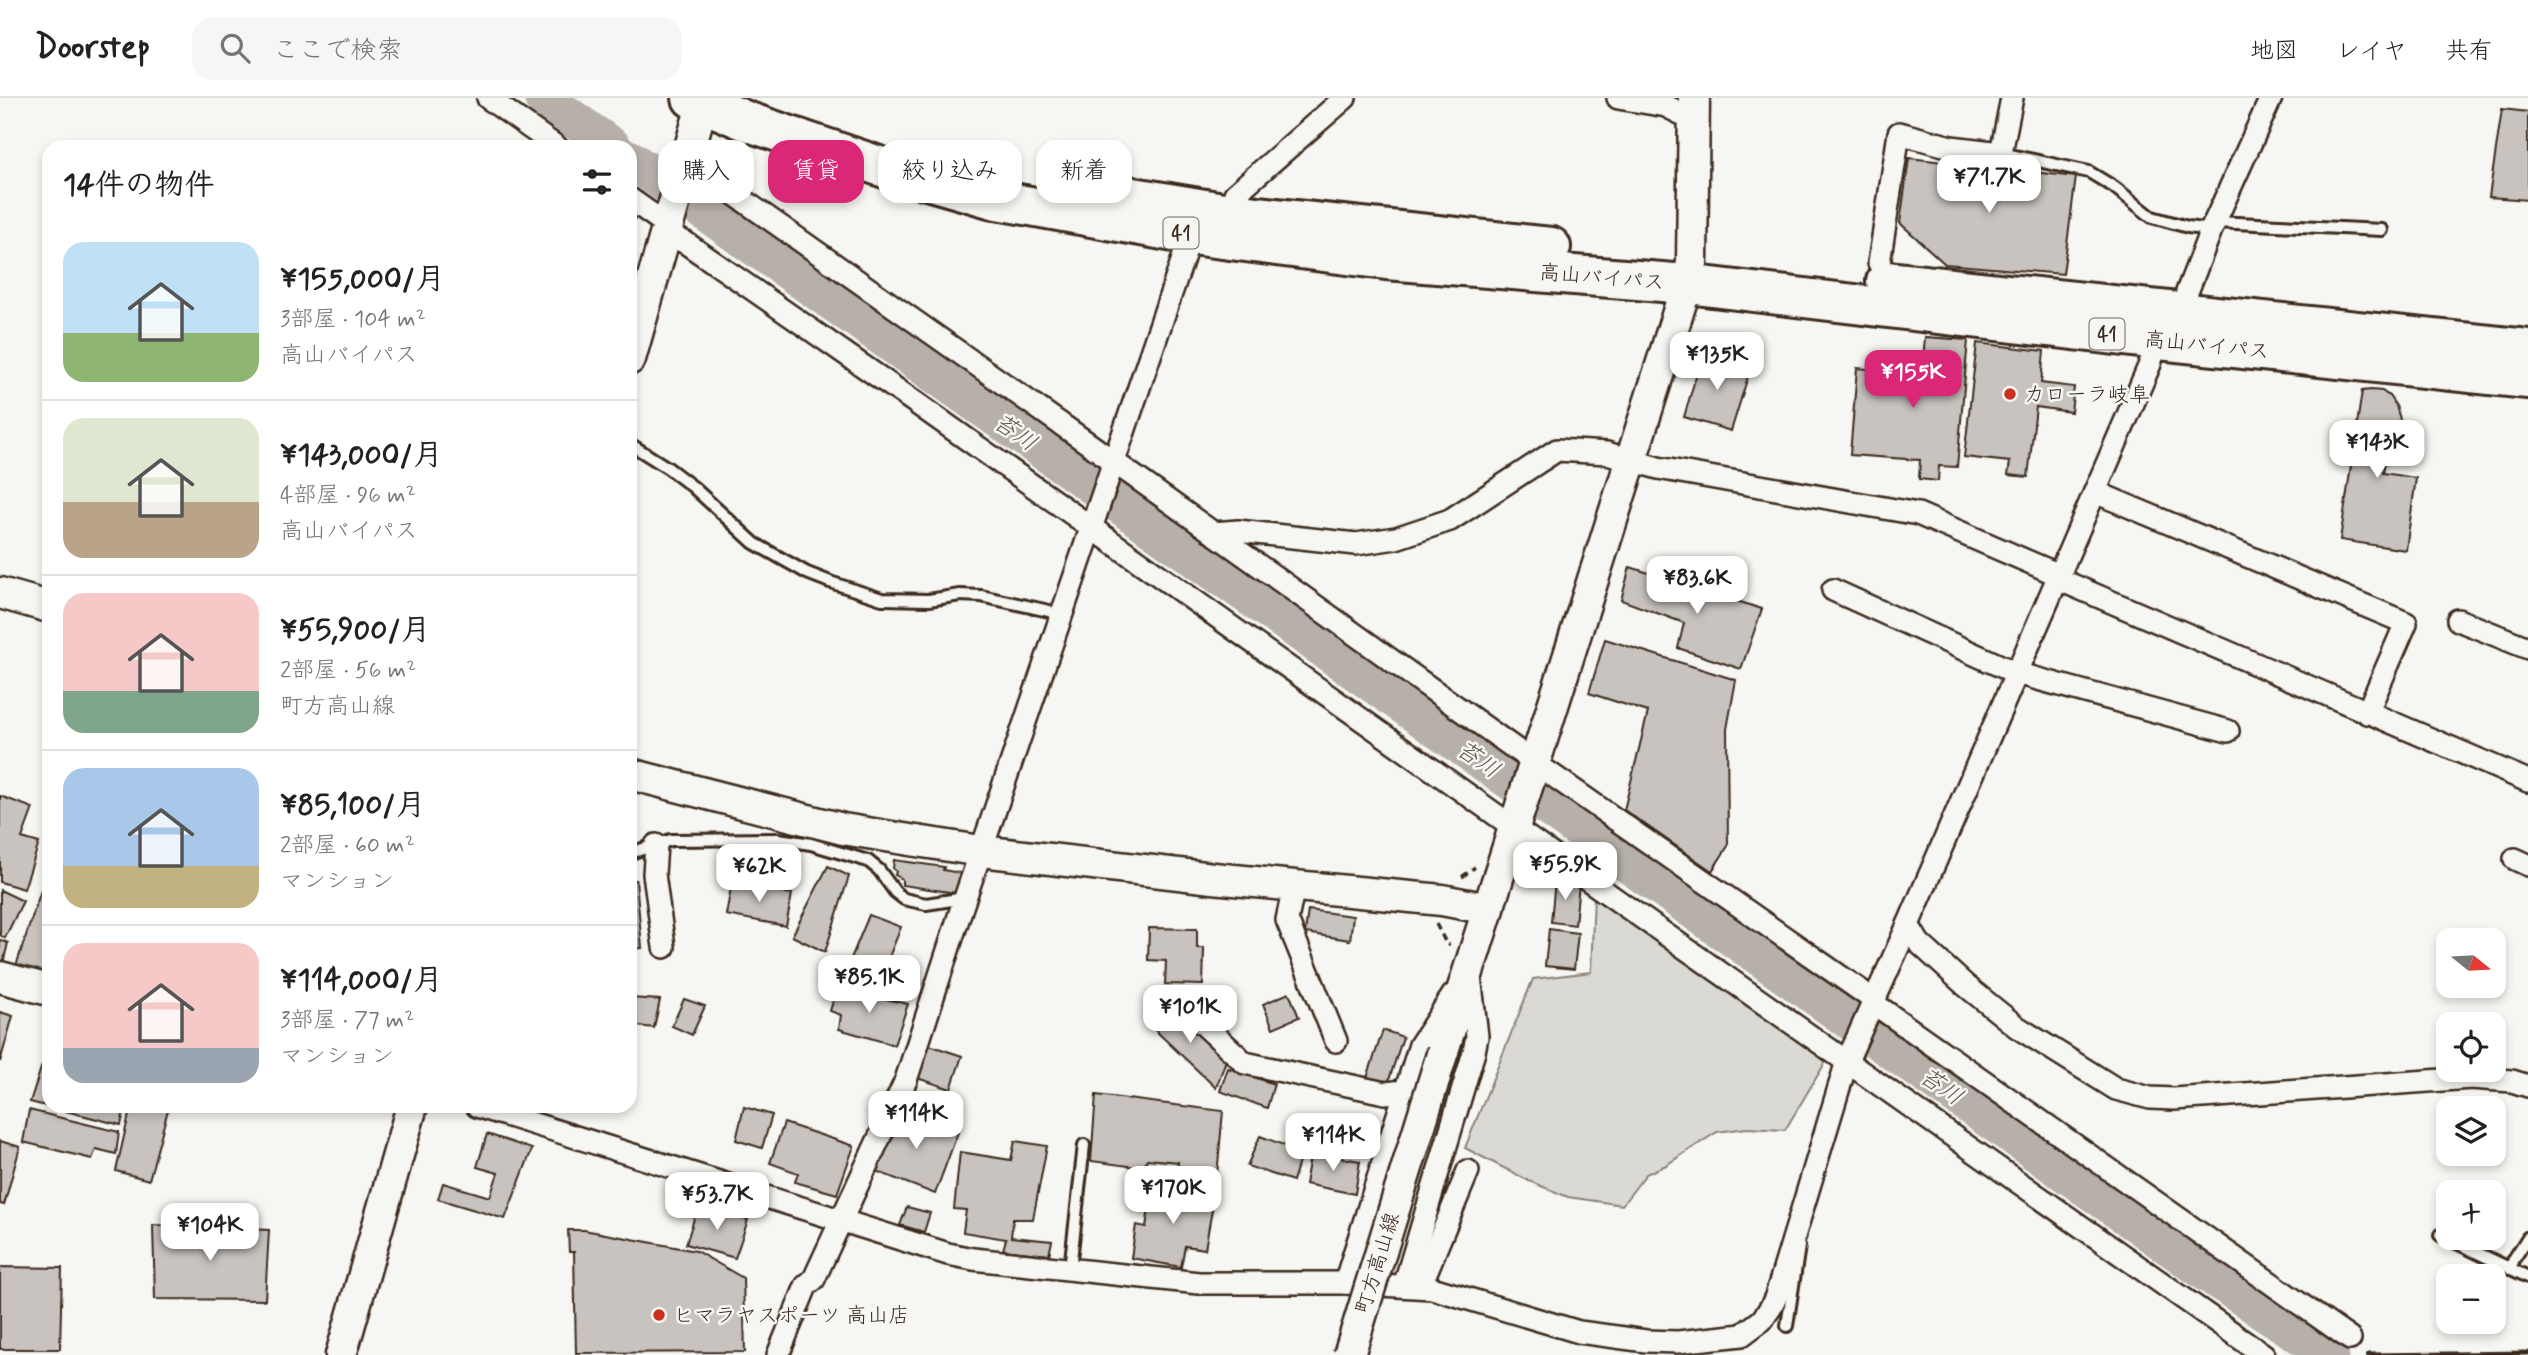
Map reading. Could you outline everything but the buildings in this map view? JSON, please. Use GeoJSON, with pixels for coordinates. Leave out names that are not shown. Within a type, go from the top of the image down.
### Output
{"type":"FeatureCollection","features":[{"type":"Feature","properties":{"kind":"highway","name":"高山バイパス"},"geometry":{"type":"LineString","coordinates":[[759,98],[979,168],[1094,191],[1229,213],[1690,273],[2157,340],[2528,379]]}},
{"type":"Feature","properties":{"kind":"highway","name":"高山バイパス"},"geometry":{"type":"LineString","coordinates":[[699,100],[746,121],[870,163],[997,200],[1191,235],[1386,260],[1873,280],[2528,349]]}},
{"type":"Feature","properties":{"kind":"street"},"geometry":{"type":"LineString","coordinates":[[488,98],[547,140]]}},
{"type":"Feature","properties":{"kind":"street"},"geometry":{"type":"LineString","coordinates":[[1229,213],[1235,194],[1345,98]]}},
{"type":"Feature","properties":{"kind":"street"},"geometry":{"type":"LineString","coordinates":[[1516,824],[1690,273],[1694,109],[1618,98]]}},
{"type":"Feature","properties":{"kind":"street"},"geometry":{"type":"LineString","coordinates":[[1880,263],[1899,133],[1951,147],[2001,153],[2012,98]]}},
{"type":"Feature","properties":{"kind":"street"},"geometry":{"type":"LineString","coordinates":[[2185,314],[2187,292],[2213,226],[2271,98]]}},
{"type":"Feature","properties":{"kind":"street"},"geometry":{"type":"LineString","coordinates":[[691,140],[699,100]]}},
{"type":"Feature","properties":{"kind":"street"},"geometry":{"type":"LineString","coordinates":[[637,334],[674,203]]}},
{"type":"Feature","properties":{"kind":"street"},"geometry":{"type":"LineString","coordinates":[[742,203],[1113,466],[1213,533],[1872,1004],[2350,1339]]}},
{"type":"Feature","properties":{"kind":"street"},"geometry":{"type":"LineString","coordinates":[[637,204],[686,243],[1093,524],[2264,1355]]}},
{"type":"Feature","properties":{"kind":"street"},"geometry":{"type":"LineString","coordinates":[[778,1355],[806,1286],[814,1279],[906,1080],[965,898],[1191,235]]}},
{"type":"Feature","properties":{"kind":"street"},"geometry":{"type":"LineString","coordinates":[[499,1113],[948,1254],[1199,1283],[1345,1283],[1412,1287],[1454,1294],[1543,1323],[1612,1338],[1678,1342],[1742,1335],[1762,1320],[1772,1307],[1848,1058],[2095,492],[2150,364],[2157,340]]}},
{"type":"Feature","properties":{"kind":"street"},"geometry":{"type":"LineString","coordinates":[[1213,533],[1238,531],[1356,544],[1396,538],[1450,520],[1557,450],[1607,453],[1658,468],[1917,514],[2367,713],[2528,781]]}},
{"type":"Feature","properties":{"kind":"street"},"geometry":{"type":"LineString","coordinates":[[2095,492],[2406,623],[2367,713]]}},
{"type":"Feature","properties":{"kind":"street"},"geometry":{"type":"LineString","coordinates":[[1833,590],[2016,673],[2228,731]]}},
{"type":"Feature","properties":{"kind":"street"},"geometry":{"type":"LineString","coordinates":[[0,593],[42,605]]}},
{"type":"Feature","properties":{"kind":"street"},"geometry":{"type":"LineString","coordinates":[[2458,620],[2528,647]]}},
{"type":"Feature","properties":{"kind":"street"},"geometry":{"type":"LineString","coordinates":[[637,776],[843,829],[981,851],[1442,900],[1489,909]]}},
{"type":"Feature","properties":{"kind":"street","name":"町方高山線"},"geometry":{"type":"LineString","coordinates":[[1349,1355],[1516,824]]}},
{"type":"Feature","properties":{"kind":"street"},"geometry":{"type":"LineString","coordinates":[[656,845],[654,874],[664,947]]}},
{"type":"Feature","properties":{"kind":"street"},"geometry":{"type":"LineString","coordinates":[[1294,886],[1287,920],[1336,1041]]}},
{"type":"Feature","properties":{"kind":"street"},"geometry":{"type":"LineString","coordinates":[[1908,925],[1919,943],[2017,1027],[2102,1082],[2132,1094],[2174,1099],[2471,1078],[2512,1081],[2528,1086]]}},
{"type":"Feature","properties":{"kind":"street"},"geometry":{"type":"LineString","coordinates":[[1345,1283],[1420,1045],[1470,970]]}},
{"type":"Feature","properties":{"kind":"street"},"geometry":{"type":"LineString","coordinates":[[1412,1287],[1474,1052],[1476,1036],[1470,970]]}},
{"type":"Feature","properties":{"kind":"street"},"geometry":{"type":"LineString","coordinates":[[0,977],[42,988]]}},
{"type":"Feature","properties":{"kind":"street"},"geometry":{"type":"LineString","coordinates":[[1185,1007],[1245,1063],[1385,1093],[1405,1091]]}},
{"type":"Feature","properties":{"kind":"street"},"geometry":{"type":"LineString","coordinates":[[341,1355],[410,1113]]}},
{"type":"Feature","properties":{"kind":"street"},"geometry":{"type":"LineString","coordinates":[[1412,1287],[1468,1171]]}},
{"type":"Feature","properties":{"kind":"lane"},"geometry":{"type":"LineString","coordinates":[[2001,153],[2089,172],[2152,216],[2188,227],[2382,230]]}},
{"type":"Feature","properties":{"kind":"lane"},"geometry":{"type":"LineString","coordinates":[[637,448],[693,487],[754,543],[807,573],[882,599],[929,600],[960,595],[981,596],[1037,608],[1063,617]]}},
{"type":"Feature","properties":{"kind":"lane"},"geometry":{"type":"LineString","coordinates":[[637,851],[671,840],[778,839],[811,844],[868,861],[904,900],[926,904],[965,898]]}},
{"type":"Feature","properties":{"kind":"lane"},"geometry":{"type":"LineString","coordinates":[[1070,1269],[1084,1145]]}},
{"type":"Feature","properties":{"kind":"lane"},"geometry":{"type":"LineString","coordinates":[[1787,1326],[1798,1259],[1802,1211]]}},
{"type":"Feature","properties":{"kind":"lane"},"geometry":{"type":"LineString","coordinates":[[2510,1269],[2528,1237]]}},
{"type":"Feature","properties":{"kind":"lane"},"geometry":{"type":"LineString","coordinates":[[2471,1250],[2528,1277]]}},
{"type":"Feature","properties":{"kind":"shaded area"},"geometry":{"type":"Polygon","coordinates":[[[1594,894],[1828,1058],[1785,1130],[1747,1128],[1717,1132],[1666,1165],[1646,1174],[1622,1205],[1568,1197],[1529,1181],[1465,1148],[1533,979],[1591,972],[1594,894]]]}},
{"type":"Feature","properties":{"kind":"waterway","name":"苔川"},"geometry":{"type":"LineString","coordinates":[[543,98],[603,140]]}},
{"type":"Feature","properties":{"kind":"waterway","name":"苔川"},"geometry":{"type":"LineString","coordinates":[[637,164],[2208,1274],[2330,1355]]}},
{"type":"Feature","properties":{"kind":"railway"},"geometry":{"type":"LineString","coordinates":[[2368,1355],[2528,1353]]}},
{"type":"Feature","properties":{"kind":"place","name":"カローラ岐阜"},"geometry":{"type":"Point","coordinates":[2010,394]}},
{"type":"Feature","properties":{"kind":"place","name":"ヒマラヤスポーツ 高山店"},"geometry":{"type":"Point","coordinates":[659,1315]}}]}
